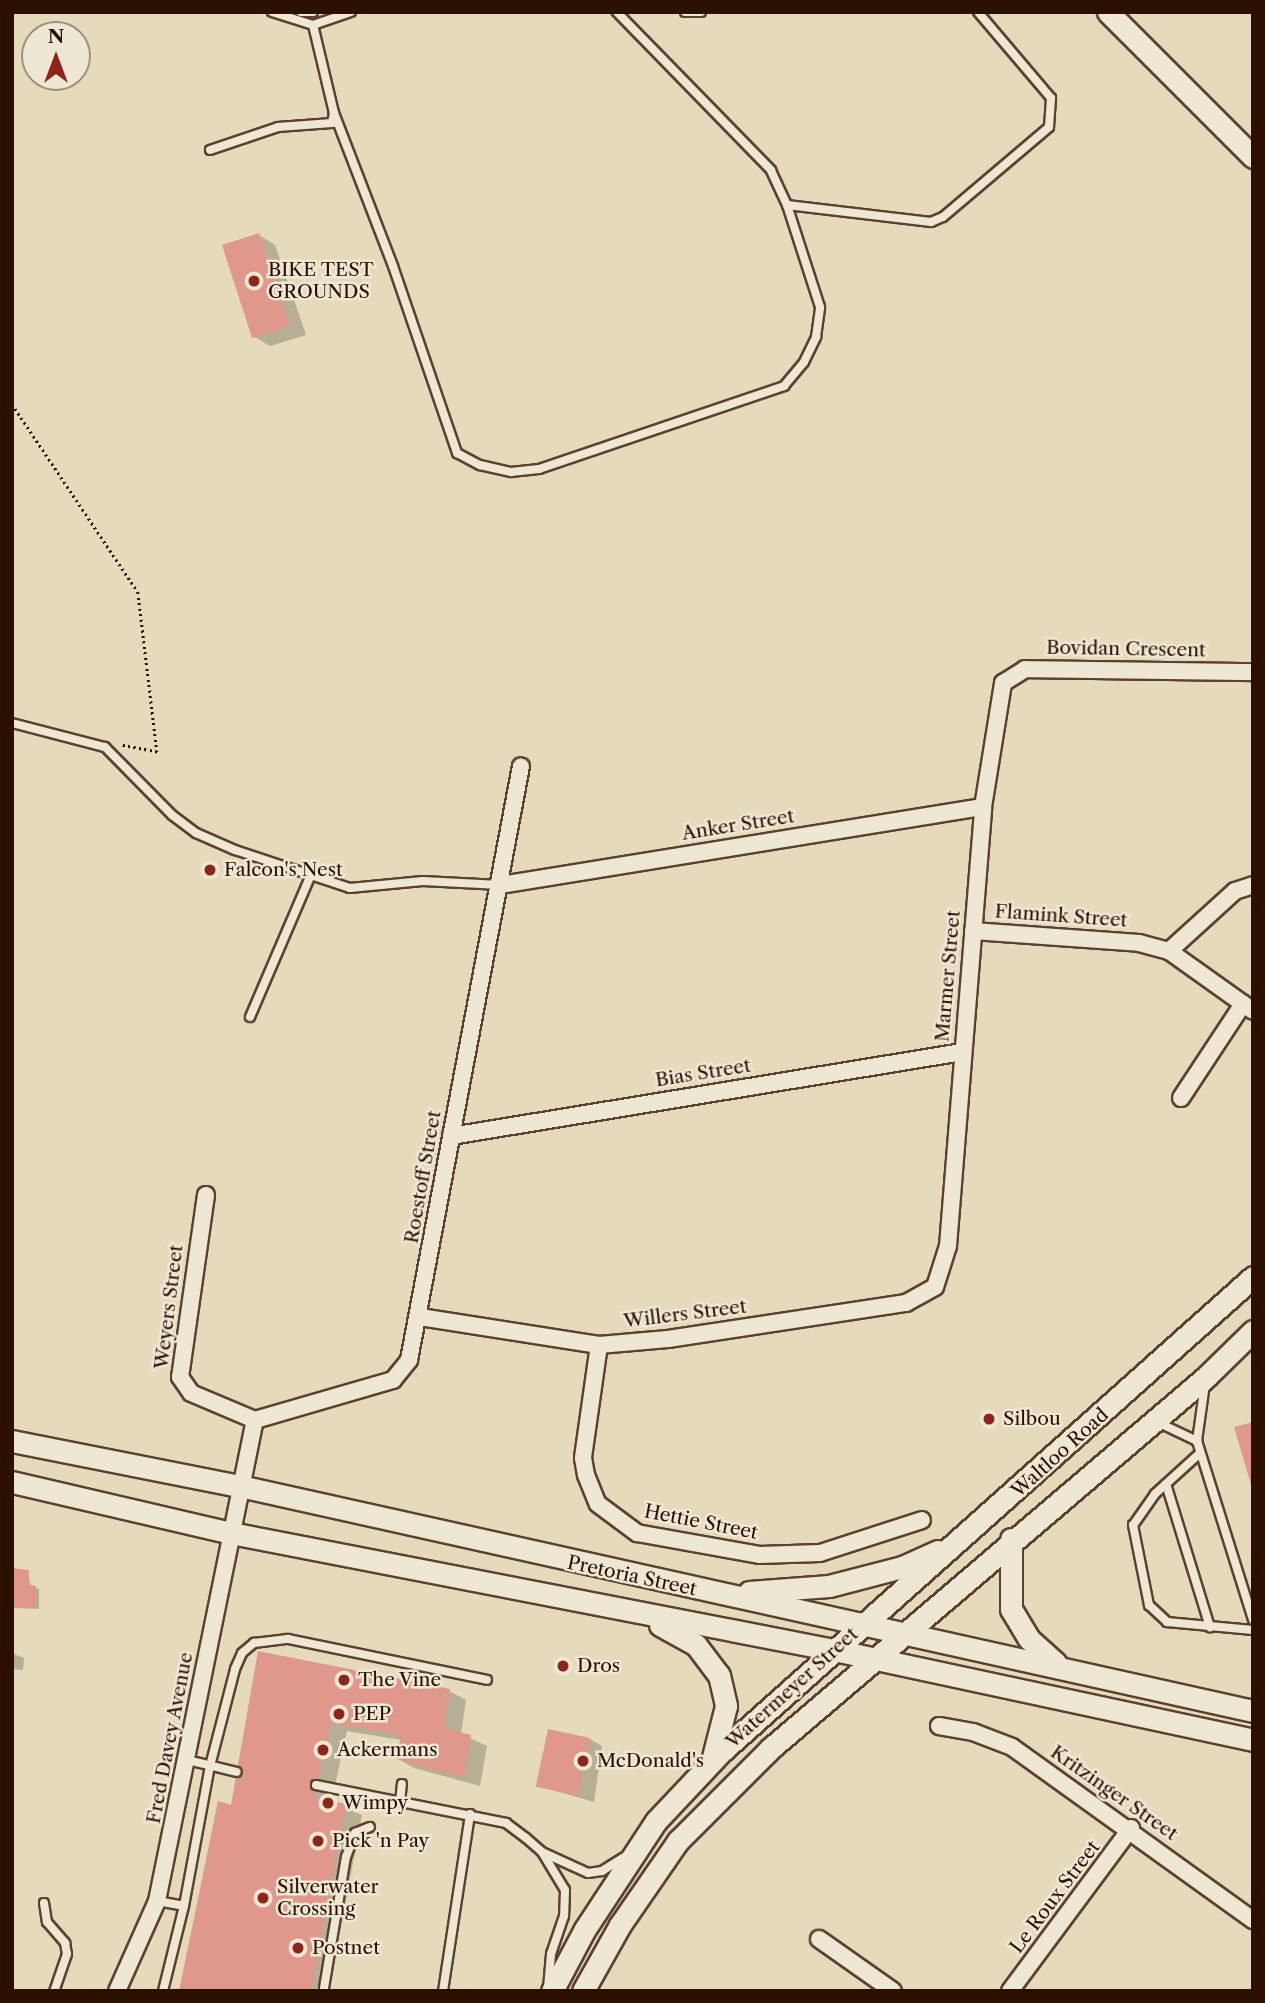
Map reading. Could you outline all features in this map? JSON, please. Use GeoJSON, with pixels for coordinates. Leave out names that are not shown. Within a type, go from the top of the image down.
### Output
{"type":"FeatureCollection","features":[{"type":"Feature","properties":{"kind":"main road"},"geometry":{"type":"LineString","coordinates":[[1108,12],[1253,157]]}},
{"type":"Feature","properties":{"kind":"main road","name":"Waltloo Road"},"geometry":{"type":"LineString","coordinates":[[863,1625],[973,1531],[1253,1278]]}},
{"type":"Feature","properties":{"kind":"main road","name":"Waltloo Road"},"geometry":{"type":"LineString","coordinates":[[902,1633],[1206,1377],[1253,1332]]}},
{"type":"Feature","properties":{"kind":"main road","name":"Pretoria Street"},"geometry":{"type":"LineString","coordinates":[[12,1441],[240,1486],[688,1589],[1059,1666],[1253,1711]]}},
{"type":"Feature","properties":{"kind":"main road","name":"Pretoria Street"},"geometry":{"type":"LineString","coordinates":[[12,1482],[231,1533],[834,1650],[1253,1740]]}},
{"type":"Feature","properties":{"kind":"main road"},"geometry":{"type":"LineString","coordinates":[[688,1589],[758,1592],[829,1586],[902,1567],[973,1531]]}},
{"type":"Feature","properties":{"kind":"main road"},"geometry":{"type":"LineString","coordinates":[[1011,1539],[1011,1609],[1029,1639],[1059,1666]]}},
{"type":"Feature","properties":{"kind":"main road"},"geometry":{"type":"LineString","coordinates":[[639,1614],[696,1645],[719,1675],[724,1718],[709,1765]]}},
{"type":"Feature","properties":{"kind":"main road","name":"Watermeyer Street"},"geometry":{"type":"LineString","coordinates":[[550,1991],[585,1929],[643,1842],[709,1765],[863,1625]]}},
{"type":"Feature","properties":{"kind":"main road","name":"Watermeyer Street"},"geometry":{"type":"LineString","coordinates":[[583,1991],[620,1925],[678,1841],[771,1748],[902,1633]]}},
{"type":"Feature","properties":{"kind":"street","name":"Bovidan Crescent"},"geometry":{"type":"LineString","coordinates":[[1003,683],[1025,669],[1253,672]]}},
{"type":"Feature","properties":{"kind":"street","name":"Marmer Street"},"geometry":{"type":"LineString","coordinates":[[943,1273],[983,807],[1003,683]]}},
{"type":"Feature","properties":{"kind":"street","name":"Roestoff Street"},"geometry":{"type":"LineString","coordinates":[[255,1420],[393,1380],[409,1360],[420,1317],[451,1136],[521,766]]}},
{"type":"Feature","properties":{"kind":"street","name":"Anker Street"},"geometry":{"type":"LineString","coordinates":[[500,886],[983,807]]}},
{"type":"Feature","properties":{"kind":"street"},"geometry":{"type":"LineString","coordinates":[[1169,951],[1236,891],[1253,885]]}},
{"type":"Feature","properties":{"kind":"street","name":"Flamink Street"},"geometry":{"type":"LineString","coordinates":[[973,931],[1102,938],[1169,951],[1248,1007]]}},
{"type":"Feature","properties":{"kind":"street"},"geometry":{"type":"LineString","coordinates":[[1181,1098],[1248,1007]]}},
{"type":"Feature","properties":{"kind":"street","name":"Bias Street"},"geometry":{"type":"LineString","coordinates":[[451,1136],[962,1052]]}},
{"type":"Feature","properties":{"kind":"street","name":"Weyers Street"},"geometry":{"type":"LineString","coordinates":[[206,1195],[180,1377],[191,1393],[255,1420]]}},
{"type":"Feature","properties":{"kind":"street","name":"Willers Street"},"geometry":{"type":"LineString","coordinates":[[420,1317],[599,1345],[668,1339],[906,1303],[935,1287],[943,1273]]}},
{"type":"Feature","properties":{"kind":"street","name":"Hettie Street"},"geometry":{"type":"LineString","coordinates":[[599,1345],[583,1458],[586,1475],[598,1504],[637,1533],[759,1555],[820,1553],[864,1542],[922,1520]]}},
{"type":"Feature","properties":{"kind":"street"},"geometry":{"type":"LineString","coordinates":[[240,1486],[255,1420]]}},
{"type":"Feature","properties":{"kind":"street","name":"Fred Davey Avenue"},"geometry":{"type":"LineString","coordinates":[[117,1991],[158,1901],[240,1486]]}},
{"type":"Feature","properties":{"kind":"street","name":"Kritzinger Street"},"geometry":{"type":"LineString","coordinates":[[939,1726],[974,1732],[1012,1746],[1131,1828],[1253,1920]]}},
{"type":"Feature","properties":{"kind":"street","name":"Le Roux Street"},"geometry":{"type":"LineString","coordinates":[[1010,1991],[1131,1828]]}},
{"type":"Feature","properties":{"kind":"street"},"geometry":{"type":"LineString","coordinates":[[819,1939],[893,1991]]}},
{"type":"Feature","properties":{"kind":"lane"},"geometry":{"type":"LineString","coordinates":[[272,12],[313,25],[351,12]]}},
{"type":"Feature","properties":{"kind":"lane"},"geometry":{"type":"LineString","coordinates":[[301,12],[313,12]]}},
{"type":"Feature","properties":{"kind":"lane"},"geometry":{"type":"LineString","coordinates":[[313,25],[334,113],[389,254],[457,453],[481,465],[511,472],[539,469],[784,386],[804,362],[816,337],[820,307],[787,205],[771,170],[617,12]]}},
{"type":"Feature","properties":{"kind":"lane"},"geometry":{"type":"LineString","coordinates":[[685,12],[701,12]]}},
{"type":"Feature","properties":{"kind":"lane"},"geometry":{"type":"LineString","coordinates":[[787,205],[931,222],[943,217],[1049,127],[1051,98],[978,12]]}},
{"type":"Feature","properties":{"kind":"lane"},"geometry":{"type":"LineString","coordinates":[[210,150],[278,127],[330,124],[334,113]]}},
{"type":"Feature","properties":{"kind":"lane"},"geometry":{"type":"LineString","coordinates":[[12,723],[82,738],[120,759],[160,804],[196,832],[310,875],[350,888],[423,881],[500,886]]}},
{"type":"Feature","properties":{"kind":"lane"},"geometry":{"type":"LineString","coordinates":[[250,1017],[310,875]]}},
{"type":"Feature","properties":{"kind":"lane"},"geometry":{"type":"LineString","coordinates":[[1206,1377],[1197,1441],[1253,1620]]}},
{"type":"Feature","properties":{"kind":"lane"},"geometry":{"type":"LineString","coordinates":[[1154,1421],[1197,1441]]}},
{"type":"Feature","properties":{"kind":"lane"},"geometry":{"type":"LineString","coordinates":[[1200,1452],[1166,1484],[1133,1525],[1149,1605],[1167,1622],[1253,1630]]}},
{"type":"Feature","properties":{"kind":"lane"},"geometry":{"type":"LineString","coordinates":[[1166,1484],[1210,1627]]}},
{"type":"Feature","properties":{"kind":"lane"},"geometry":{"type":"LineString","coordinates":[[163,1991],[184,1906],[210,1766],[235,1669],[242,1653],[254,1643],[288,1639],[487,1680]]}},
{"type":"Feature","properties":{"kind":"lane"},"geometry":{"type":"LineString","coordinates":[[188,1760],[237,1772]]}},
{"type":"Feature","properties":{"kind":"lane"},"geometry":{"type":"LineString","coordinates":[[400,1802],[402,1784]]}},
{"type":"Feature","properties":{"kind":"lane"},"geometry":{"type":"LineString","coordinates":[[316,1785],[506,1822],[542,1852],[561,1879],[566,1904],[551,1954],[550,1991]]}},
{"type":"Feature","properties":{"kind":"lane"},"geometry":{"type":"LineString","coordinates":[[443,1991],[470,1814]]}},
{"type":"Feature","properties":{"kind":"lane"},"geometry":{"type":"LineString","coordinates":[[324,1988],[346,1857],[355,1833],[370,1827]]}},
{"type":"Feature","properties":{"kind":"lane"},"geometry":{"type":"LineString","coordinates":[[542,1852],[588,1873],[614,1865],[643,1842]]}},
{"type":"Feature","properties":{"kind":"lane"},"geometry":{"type":"LineString","coordinates":[[158,1901],[184,1906]]}},
{"type":"Feature","properties":{"kind":"lane"},"geometry":{"type":"LineString","coordinates":[[44,1903],[51,1931],[66,1947],[54,1991]]}},
{"type":"Feature","properties":{"kind":"path"},"geometry":{"type":"LineString","coordinates":[[12,404],[138,592],[158,752],[82,738]]}},
{"type":"Feature","properties":{"kind":"building","name":"BIKE TEST GROUNDS"},"geometry":{"type":"Polygon","coordinates":[[[259,233],[289,326],[252,338],[222,245],[259,233]]]}},
{"type":"Feature","properties":{"kind":"building"},"geometry":{"type":"Polygon","coordinates":[[[1253,1422],[1253,1488],[1252,1488],[1234,1427],[1253,1422]]]}},
{"type":"Feature","properties":{"kind":"building"},"geometry":{"type":"Polygon","coordinates":[[[12,1568],[29,1570],[28,1585],[36,1586],[36,1608],[12,1608],[12,1568]]]}},
{"type":"Feature","properties":{"kind":"building","name":"Silverwater Crossing"},"geometry":{"type":"Polygon","coordinates":[[[258,1651],[450,1689],[444,1728],[471,1735],[464,1778],[396,1759],[401,1735],[330,1723],[314,1797],[346,1804],[311,1991],[179,1991],[218,1801],[231,1805],[258,1651]]]}},
{"type":"Feature","properties":{"kind":"building"},"geometry":{"type":"Polygon","coordinates":[[[548,1729],[590,1738],[578,1796],[536,1787],[548,1729]]]}},
{"type":"Feature","properties":{"kind":"place","name":"BIKE TEST GROUNDS"},"geometry":{"type":"Point","coordinates":[254,281]}},
{"type":"Feature","properties":{"kind":"place","name":"Falcon's Nest"},"geometry":{"type":"Point","coordinates":[210,870]}},
{"type":"Feature","properties":{"kind":"place","name":"Silbou"},"geometry":{"type":"Point","coordinates":[989,1419]}},
{"type":"Feature","properties":{"kind":"place","name":"Dros"},"geometry":{"type":"Point","coordinates":[563,1666]}},
{"type":"Feature","properties":{"kind":"place","name":"The Vine"},"geometry":{"type":"Point","coordinates":[344,1680]}},
{"type":"Feature","properties":{"kind":"place","name":"PEP"},"geometry":{"type":"Point","coordinates":[339,1714]}},
{"type":"Feature","properties":{"kind":"place","name":"Ackermans"},"geometry":{"type":"Point","coordinates":[323,1750]}},
{"type":"Feature","properties":{"kind":"place","name":"McDonald's"},"geometry":{"type":"Point","coordinates":[583,1761]}},
{"type":"Feature","properties":{"kind":"place","name":"Wimpy"},"geometry":{"type":"Point","coordinates":[328,1803]}},
{"type":"Feature","properties":{"kind":"place","name":"Pick 'n Pay"},"geometry":{"type":"Point","coordinates":[318,1841]}},
{"type":"Feature","properties":{"kind":"place","name":"Silverwater Crossing"},"geometry":{"type":"Point","coordinates":[263,1898]}},
{"type":"Feature","properties":{"kind":"place","name":"Postnet"},"geometry":{"type":"Point","coordinates":[298,1948]}}]}
